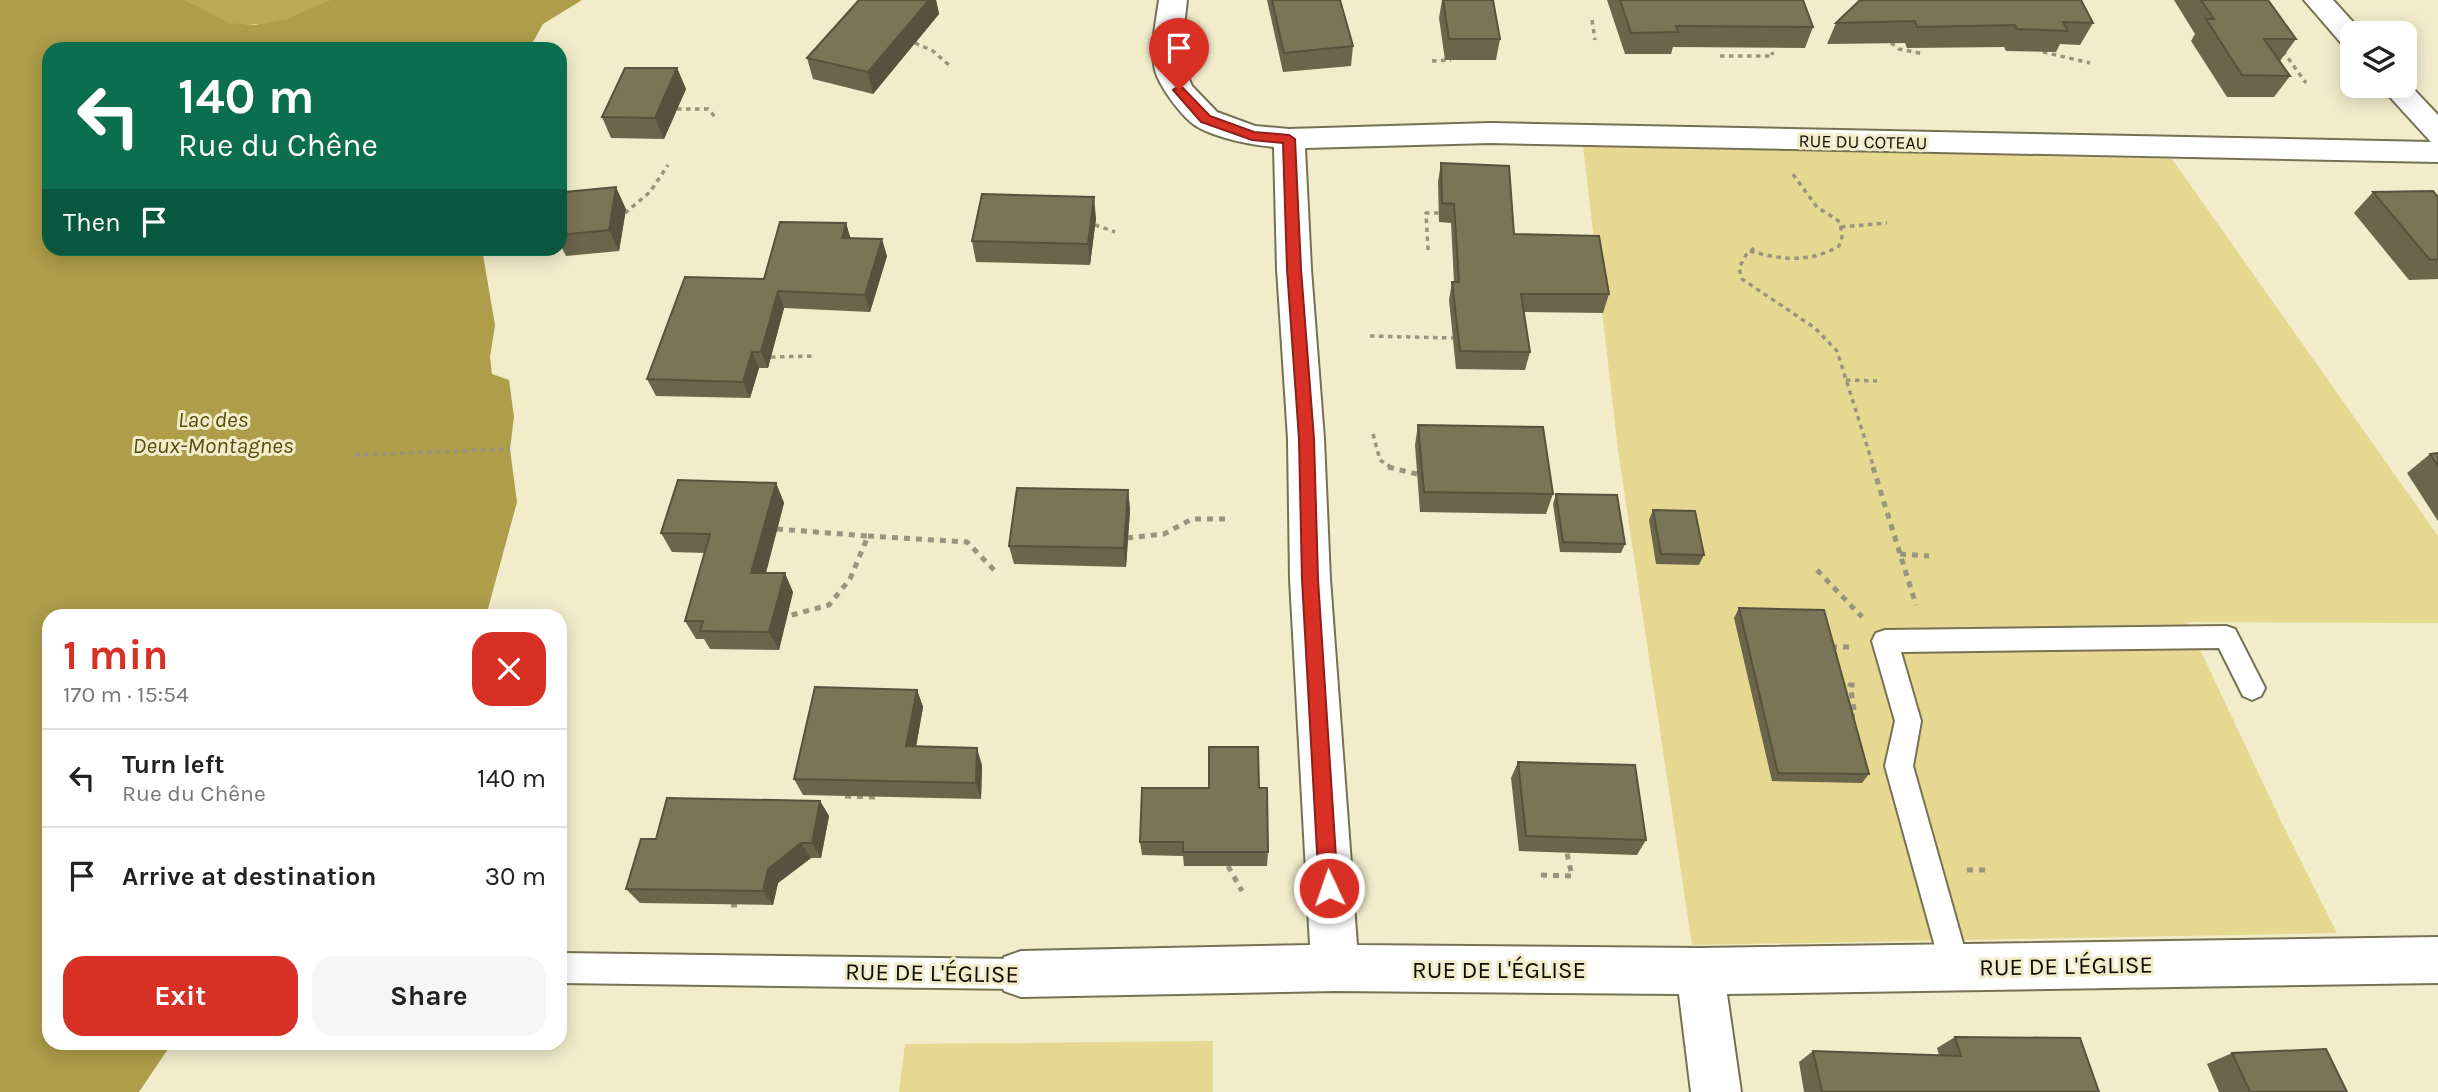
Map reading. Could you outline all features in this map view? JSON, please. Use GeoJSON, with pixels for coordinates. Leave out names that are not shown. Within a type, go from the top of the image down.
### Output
{"type":"FeatureCollection","features":[{"type":"Feature","properties":{"kind":"street","name":"RUE DU COTEAU"},"geometry":{"type":"LineString","coordinates":[[1173,0],[1168,44],[1170,70],[1179,90],[1191,106],[1206,119],[1230,130],[1289,139],[1490,133],[2438,152]]}},
{"type":"Feature","properties":{"kind":"street"},"geometry":{"type":"LineString","coordinates":[[2318,0],[2340,25]]}},
{"type":"Feature","properties":{"kind":"street"},"geometry":{"type":"LineString","coordinates":[[2406,98],[2438,134]]}},
{"type":"Feature","properties":{"kind":"street"},"geometry":{"type":"LineString","coordinates":[[1289,139],[1294,269],[1306,439],[1310,579],[1335,968]]}},
{"type":"Feature","properties":{"kind":"street","name":"RUE DE L'ÉGLISE"},"geometry":{"type":"LineString","coordinates":[[1021,974],[1335,968],[1700,971],[2438,960]]}},
{"type":"Feature","properties":{"kind":"street"},"geometry":{"type":"LineString","coordinates":[[1700,971],[1716,1092]]}},
{"type":"Feature","properties":{"kind":"lane"},"geometry":{"type":"LineString","coordinates":[[1955,968],[1899,766],[1908,721],[1885,641],[2226,637],[2252,688]]}},
{"type":"Feature","properties":{"kind":"lane","name":"RUE DE L'ÉGLISE"},"geometry":{"type":"LineString","coordinates":[[567,968],[1021,974]]}},
{"type":"Feature","properties":{"kind":"path"},"geometry":{"type":"LineString","coordinates":[[1592,20],[1595,40]]}},
{"type":"Feature","properties":{"kind":"path"},"geometry":{"type":"LineString","coordinates":[[2277,42],[2306,83]]}},
{"type":"Feature","properties":{"kind":"path"},"geometry":{"type":"LineString","coordinates":[[915,43],[933,51],[950,66]]}},
{"type":"Feature","properties":{"kind":"path"},"geometry":{"type":"LineString","coordinates":[[1891,43],[1899,49],[1924,54]]}},
{"type":"Feature","properties":{"kind":"path"},"geometry":{"type":"LineString","coordinates":[[1720,56],[1773,55],[1772,52]]}},
{"type":"Feature","properties":{"kind":"path"},"geometry":{"type":"LineString","coordinates":[[2043,52],[2090,63]]}},
{"type":"Feature","properties":{"kind":"path"},"geometry":{"type":"LineString","coordinates":[[1432,61],[1455,60]]}},
{"type":"Feature","properties":{"kind":"path"},"geometry":{"type":"LineString","coordinates":[[677,109],[708,109],[717,119]]}},
{"type":"Feature","properties":{"kind":"path"},"geometry":{"type":"LineString","coordinates":[[625,213],[639,207],[649,190],[663,177],[668,165]]}},
{"type":"Feature","properties":{"kind":"path"},"geometry":{"type":"LineString","coordinates":[[1817,207],[1833,216],[1841,227],[1839,246],[1817,258],[1778,259],[1751,250],[1739,268],[1742,279],[1830,342],[1837,351],[1897,551],[1920,617]]}},
{"type":"Feature","properties":{"kind":"path"},"geometry":{"type":"LineString","coordinates":[[1428,250],[1426,213],[1439,213]]}},
{"type":"Feature","properties":{"kind":"path"},"geometry":{"type":"LineString","coordinates":[[1841,227],[1887,223]]}},
{"type":"Feature","properties":{"kind":"path"},"geometry":{"type":"LineString","coordinates":[[1095,225],[1115,232]]}},
{"type":"Feature","properties":{"kind":"path"},"geometry":{"type":"LineString","coordinates":[[1370,336],[1452,338]]}},
{"type":"Feature","properties":{"kind":"path"},"geometry":{"type":"LineString","coordinates":[[771,357],[816,356]]}},
{"type":"Feature","properties":{"kind":"path"},"geometry":{"type":"LineString","coordinates":[[1846,380],[1877,381]]}},
{"type":"Feature","properties":{"kind":"path"},"geometry":{"type":"LineString","coordinates":[[1373,434],[1375,453],[1380,461],[1390,470],[1417,474]]}},
{"type":"Feature","properties":{"kind":"path"},"geometry":{"type":"LineString","coordinates":[[355,455],[510,449]]}},
{"type":"Feature","properties":{"kind":"path"},"geometry":{"type":"LineString","coordinates":[[1128,538],[1164,534],[1192,519],[1225,519]]}},
{"type":"Feature","properties":{"kind":"path"},"geometry":{"type":"LineString","coordinates":[[777,529],[967,542],[995,571]]}},
{"type":"Feature","properties":{"kind":"path"},"geometry":{"type":"LineString","coordinates":[[788,616],[829,605],[850,579],[868,536]]}},
{"type":"Feature","properties":{"kind":"path"},"geometry":{"type":"LineString","coordinates":[[1897,551],[1929,556]]}},
{"type":"Feature","properties":{"kind":"path"},"geometry":{"type":"LineString","coordinates":[[1816,570],[1885,641]]}},
{"type":"Feature","properties":{"kind":"path"},"geometry":{"type":"LineString","coordinates":[[1828,659],[1825,647],[1850,647]]}},
{"type":"Feature","properties":{"kind":"path"},"geometry":{"type":"LineString","coordinates":[[1844,716],[1855,716],[1850,685],[1862,685]]}},
{"type":"Feature","properties":{"kind":"path"},"geometry":{"type":"LineString","coordinates":[[845,796],[875,797]]}},
{"type":"Feature","properties":{"kind":"path"},"geometry":{"type":"LineString","coordinates":[[1541,875],[1572,876],[1567,853]]}},
{"type":"Feature","properties":{"kind":"path"},"geometry":{"type":"LineString","coordinates":[[1228,866],[1242,891]]}},
{"type":"Feature","properties":{"kind":"path"},"geometry":{"type":"LineString","coordinates":[[719,904],[742,905]]}},
{"type":"Feature","properties":{"kind":"shaded area"},"geometry":{"type":"Polygon","coordinates":[[[185,0],[330,0],[295,17],[268,23],[241,24],[218,19],[185,0]]]}},
{"type":"Feature","properties":{"kind":"shaded area"},"geometry":{"type":"Polygon","coordinates":[[[1583,145],[2172,159],[2438,536],[2438,623],[2187,622],[2337,933],[1692,945],[1618,450],[1583,145]]]}},
{"type":"Feature","properties":{"kind":"shaded area"},"geometry":{"type":"Polygon","coordinates":[[[1213,1041],[1213,1092],[899,1092],[905,1044],[1213,1041]]]}},
{"type":"Feature","properties":{"kind":"water","name":"Lac des Deux-Montagnes"},"geometry":{"type":"Polygon","coordinates":[[[0,0],[185,0],[229,23],[255,25],[287,19],[330,0],[582,0],[543,24],[533,42],[42,42],[42,256],[483,256],[495,325],[490,357],[492,374],[509,380],[514,417],[510,449],[517,502],[488,609],[42,609],[42,1050],[167,1050],[139,1092],[0,1092],[0,0]]]}},
{"type":"Feature","properties":{"kind":"building"},"geometry":{"type":"Polygon","coordinates":[[[859,0],[929,0],[868,72],[807,58],[859,0]]]}},
{"type":"Feature","properties":{"kind":"building"},"geometry":{"type":"Polygon","coordinates":[[[1272,0],[1340,0],[1353,46],[1284,53],[1272,0]]]}},
{"type":"Feature","properties":{"kind":"building"},"geometry":{"type":"Polygon","coordinates":[[[1443,0],[1493,0],[1500,39],[1449,39],[1443,0]]]}},
{"type":"Feature","properties":{"kind":"building"},"geometry":{"type":"Polygon","coordinates":[[[1620,0],[1803,0],[1813,27],[1676,26],[1678,32],[1631,33],[1620,0]]]}},
{"type":"Feature","properties":{"kind":"building"},"geometry":{"type":"Polygon","coordinates":[[[1860,0],[2081,0],[2093,23],[2063,22],[2068,31],[2017,29],[2015,25],[1917,27],[1915,21],[1836,23],[1860,0]]]}},
{"type":"Feature","properties":{"kind":"building"},"geometry":{"type":"Polygon","coordinates":[[[2201,0],[2268,0],[2296,39],[2264,39],[2290,76],[2242,75],[2206,19],[2214,19],[2201,0]]]}},
{"type":"Feature","properties":{"kind":"building"},"geometry":{"type":"Polygon","coordinates":[[[625,68],[677,68],[655,118],[602,117],[625,68]]]}},
{"type":"Feature","properties":{"kind":"building"},"geometry":{"type":"Polygon","coordinates":[[[1441,163],[1509,166],[1514,234],[1599,236],[1609,294],[1521,294],[1530,352],[1460,351],[1452,282],[1459,282],[1454,204],[1442,203],[1441,163]]]}},
{"type":"Feature","properties":{"kind":"building"},"geometry":{"type":"Polygon","coordinates":[[[616,187],[609,230],[567,234],[567,192],[616,187]]]}},
{"type":"Feature","properties":{"kind":"building"},"geometry":{"type":"Polygon","coordinates":[[[2433,191],[2438,197],[2438,259],[2430,260],[2373,192],[2433,191]]]}},
{"type":"Feature","properties":{"kind":"building"},"geometry":{"type":"Polygon","coordinates":[[[982,194],[1094,197],[1088,244],[972,241],[982,194]]]}},
{"type":"Feature","properties":{"kind":"building"},"geometry":{"type":"Polygon","coordinates":[[[780,222],[846,223],[842,238],[882,239],[865,295],[778,291],[761,352],[752,352],[743,382],[647,379],[685,277],[764,279],[780,222]]]}},
{"type":"Feature","properties":{"kind":"building"},"geometry":{"type":"Polygon","coordinates":[[[1418,425],[1543,427],[1553,494],[1424,492],[1418,425]]]}},
{"type":"Feature","properties":{"kind":"building"},"geometry":{"type":"Polygon","coordinates":[[[2438,453],[2438,466],[2430,454],[2438,453]]]}},
{"type":"Feature","properties":{"kind":"building"},"geometry":{"type":"Polygon","coordinates":[[[678,480],[776,483],[751,573],[785,573],[769,632],[700,631],[703,621],[685,621],[710,534],[661,533],[678,480]]]}},
{"type":"Feature","properties":{"kind":"building"},"geometry":{"type":"Polygon","coordinates":[[[1017,488],[1128,490],[1124,548],[1009,546],[1017,488]]]}},
{"type":"Feature","properties":{"kind":"building"},"geometry":{"type":"Polygon","coordinates":[[[1556,494],[1617,495],[1625,544],[1563,542],[1556,494]]]}},
{"type":"Feature","properties":{"kind":"building"},"geometry":{"type":"Polygon","coordinates":[[[1653,510],[1695,511],[1704,555],[1661,554],[1653,510]]]}},
{"type":"Feature","properties":{"kind":"building"},"geometry":{"type":"Polygon","coordinates":[[[1739,608],[1824,610],[1869,774],[1778,773],[1739,608]]]}},
{"type":"Feature","properties":{"kind":"building"},"geometry":{"type":"Polygon","coordinates":[[[815,687],[917,690],[906,746],[977,748],[976,783],[794,779],[815,687]]]}},
{"type":"Feature","properties":{"kind":"building"},"geometry":{"type":"Polygon","coordinates":[[[1209,747],[1258,747],[1259,788],[1267,788],[1268,852],[1183,852],[1183,842],[1140,842],[1142,788],[1209,788],[1209,747]]]}},
{"type":"Feature","properties":{"kind":"building"},"geometry":{"type":"Polygon","coordinates":[[[1518,762],[1635,765],[1646,840],[1526,836],[1518,762]]]}},
{"type":"Feature","properties":{"kind":"building"},"geometry":{"type":"Polygon","coordinates":[[[667,798],[820,801],[812,843],[801,843],[768,869],[763,891],[626,889],[641,839],[656,839],[667,798]]]}},
{"type":"Feature","properties":{"kind":"building"},"geometry":{"type":"Polygon","coordinates":[[[1955,1037],[2080,1038],[2099,1092],[1822,1092],[1813,1051],[1961,1056],[1955,1037]]]}},
{"type":"Feature","properties":{"kind":"building"},"geometry":{"type":"Polygon","coordinates":[[[2326,1049],[2347,1092],[2250,1092],[2232,1053],[2326,1049]]]}},
{"type":"Feature","properties":{"kind":"route"},"geometry":{"type":"LineString","coordinates":[[1179,90],[1191,106],[1206,119],[1230,130],[1289,139],[1294,269],[1306,439],[1310,579],[1329,888]]}}]}
